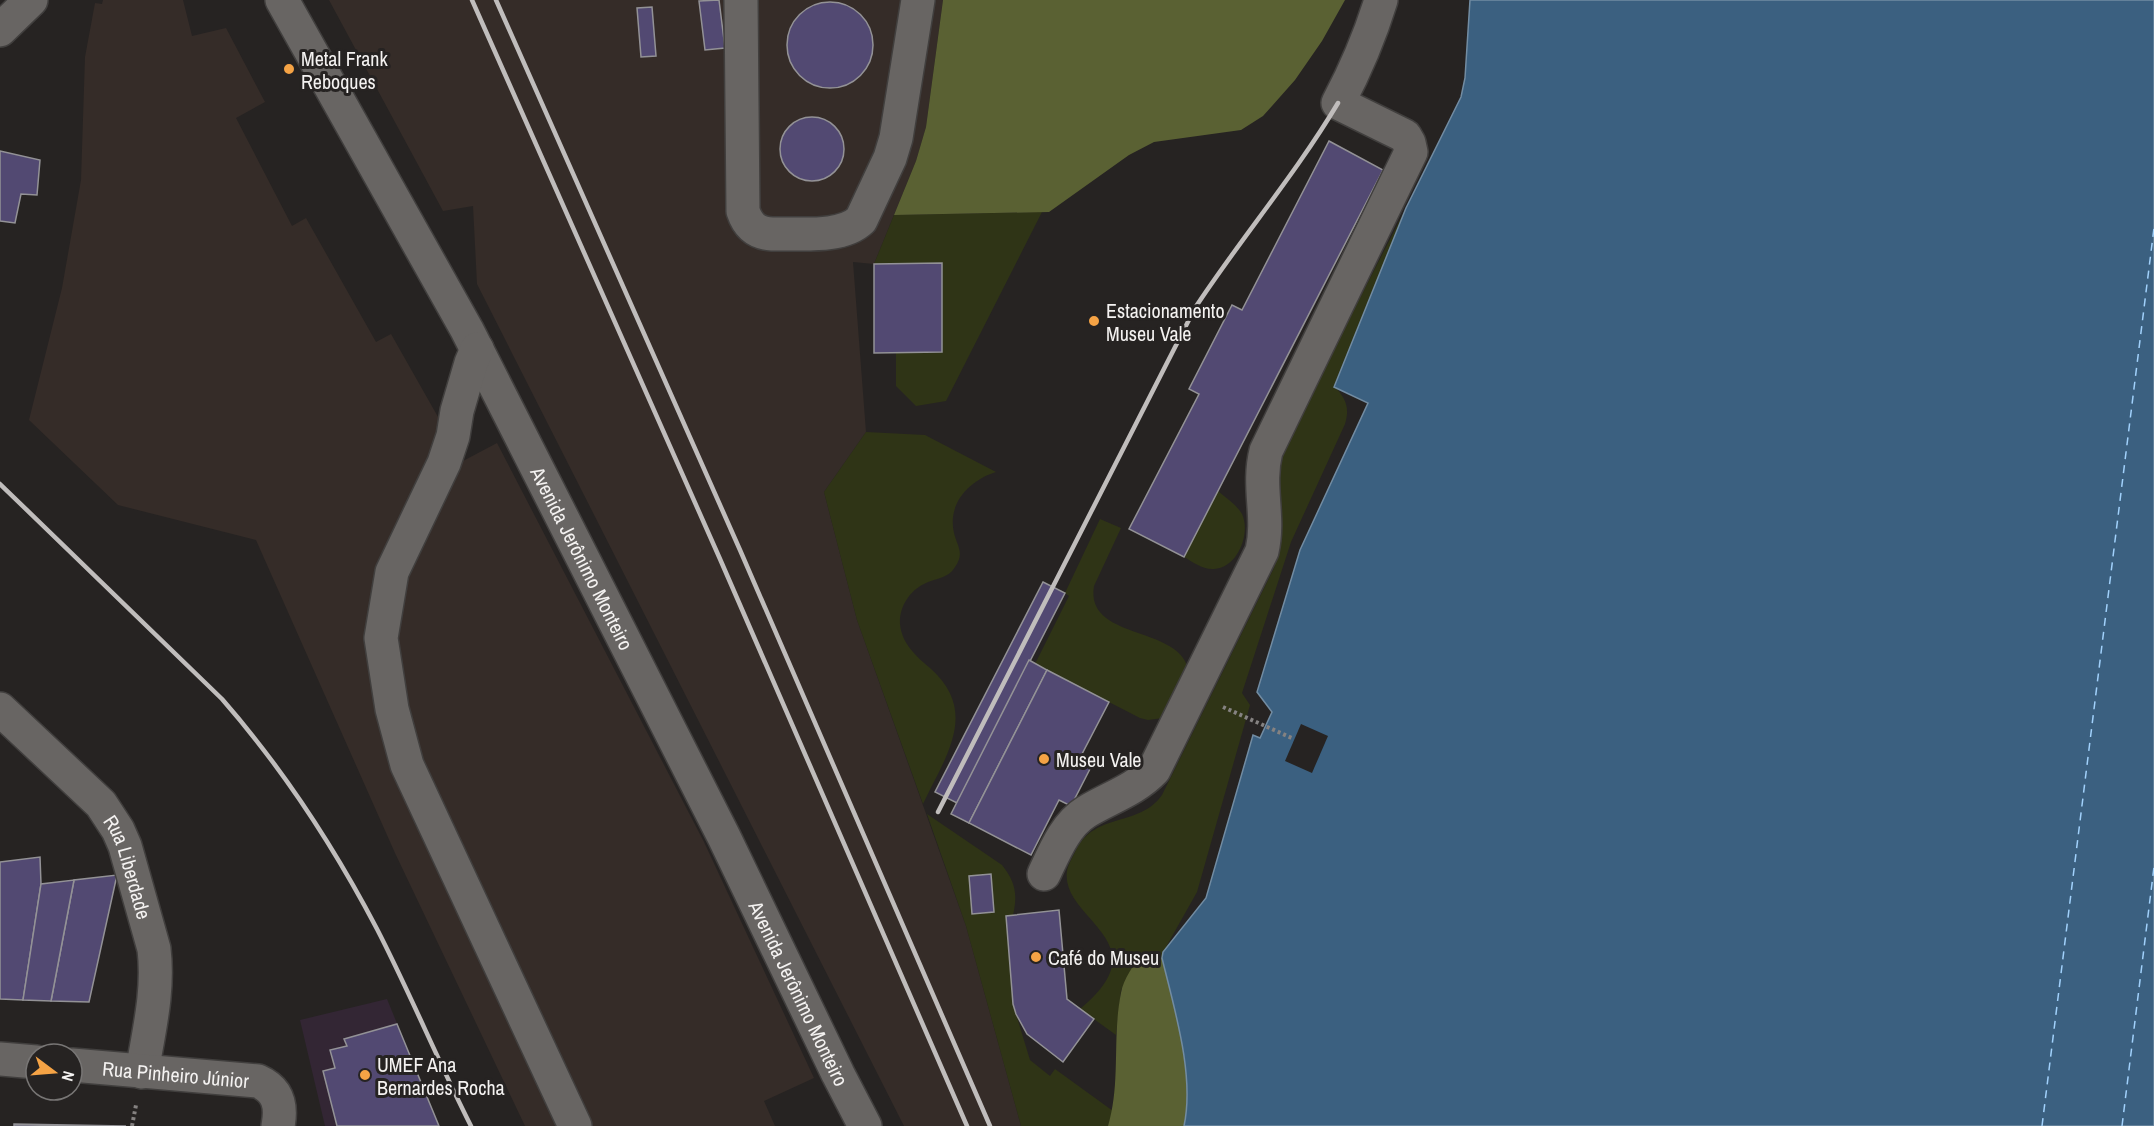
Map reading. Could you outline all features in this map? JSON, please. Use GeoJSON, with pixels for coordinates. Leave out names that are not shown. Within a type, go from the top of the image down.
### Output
{"type":"FeatureCollection","features":[{"type":"Feature","properties":{"kind":"street"},"geometry":{"type":"LineString","coordinates":[[0,30],[31,0]]}},
{"type":"Feature","properties":{"kind":"street","name":"Avenida Jerônimo Monteiro"},"geometry":{"type":"LineString","coordinates":[[282,0],[477,349],[724,837],[865,1126]]}},
{"type":"Feature","properties":{"kind":"street"},"geometry":{"type":"LineString","coordinates":[[741,0],[744,211],[746,220],[754,229],[762,234],[772,234],[840,232],[854,227],[861,220],[890,158],[896,138],[918,0]]}},
{"type":"Feature","properties":{"kind":"street"},"geometry":{"type":"LineString","coordinates":[[1044,874],[1063,837],[1084,813],[1137,785],[1154,770],[1262,551],[1266,526],[1261,481],[1266,451],[1411,152],[1405,136],[1338,103],[1357,67],[1381,0]]}},
{"type":"Feature","properties":{"kind":"street"},"geometry":{"type":"LineString","coordinates":[[477,349],[471,363],[444,463],[392,572],[381,638],[392,710],[407,765],[575,1126]]}},
{"type":"Feature","properties":{"kind":"street","name":"Rua Liberdade"},"geometry":{"type":"LineString","coordinates":[[0,709],[101,804],[118,830],[125,846],[154,949],[156,966],[154,1007],[139,1085]]}},
{"type":"Feature","properties":{"kind":"street"},"geometry":{"type":"LineString","coordinates":[[0,1059],[24,1061]]}},
{"type":"Feature","properties":{"kind":"street","name":"Rua Pinheiro Júnior"},"geometry":{"type":"LineString","coordinates":[[84,1069],[139,1085],[258,1081],[266,1085],[278,1099],[280,1108],[278,1126]]}},
{"type":"Feature","properties":{"kind":"path"},"geometry":{"type":"LineString","coordinates":[[1219,706],[1294,740]]}},
{"type":"Feature","properties":{"kind":"path"},"geometry":{"type":"LineString","coordinates":[[132,1126],[139,1085]]}},
{"type":"Feature","properties":{"kind":"shaded area"},"geometry":{"type":"Polygon","coordinates":[[[103,0],[183,0],[192,36],[226,28],[265,102],[236,118],[292,226],[306,218],[376,342],[391,334],[463,461],[497,443],[704,842],[814,1078],[764,1101],[775,1126],[525,1126],[395,853],[256,540],[118,505],[29,420],[62,288],[81,180],[85,57],[95,3],[102,4],[103,0]]]}},
{"type":"Feature","properties":{"kind":"shaded area"},"geometry":{"type":"Polygon","coordinates":[[[329,0],[943,0],[926,127],[916,161],[874,264],[853,262],[866,432],[824,492],[857,620],[966,926],[1021,1126],[904,1126],[477,284],[473,206],[443,211],[329,0]]]}},
{"type":"Feature","properties":{"kind":"shaded area","name":"UMEF Ana Bernardes Rocha"},"geometry":{"type":"Polygon","coordinates":[[[387,999],[439,1126],[325,1126],[300,1020],[387,999]]]}},
{"type":"Feature","properties":{"kind":"green space"},"geometry":{"type":"Polygon","coordinates":[[[943,0],[1345,0],[1322,41],[1295,80],[1263,116],[1241,130],[1154,142],[1129,155],[1049,212],[894,215],[916,161],[926,127],[943,0]]]}},
{"type":"Feature","properties":{"kind":"green space"},"geometry":{"type":"Polygon","coordinates":[[[1406,208],[1334,386],[1346,404],[1345,424],[1291,542],[1242,693],[1250,705],[1197,892],[1166,947],[1227,920],[1186,1117],[1142,952],[1121,990],[1116,1035],[1080,1009],[1103,986],[1112,966],[1111,948],[1102,933],[1078,904],[1069,888],[1067,871],[1076,850],[1084,838],[1094,830],[1142,812],[1162,795],[1274,568],[1280,526],[1280,454],[1406,208]]]}},
{"type":"Feature","properties":{"kind":"green space"},"geometry":{"type":"Polygon","coordinates":[[[1042,212],[946,401],[916,406],[896,386],[896,353],[942,352],[942,264],[874,264],[894,215],[1042,212]]]}},
{"type":"Feature","properties":{"kind":"green space"},"geometry":{"type":"Polygon","coordinates":[[[866,432],[925,435],[996,472],[969,487],[957,503],[953,522],[960,554],[955,567],[945,576],[924,584],[914,591],[901,612],[901,631],[907,644],[945,685],[953,701],[956,718],[954,735],[948,752],[923,804],[857,620],[824,492],[866,432]]]}},
{"type":"Feature","properties":{"kind":"green space"},"geometry":{"type":"Polygon","coordinates":[[[1218,491],[1240,511],[1245,530],[1240,548],[1230,563],[1210,569],[1184,557],[1218,491]]]}},
{"type":"Feature","properties":{"kind":"green space"},"geometry":{"type":"Polygon","coordinates":[[[1100,519],[1121,528],[1094,586],[1095,603],[1103,616],[1151,637],[1180,654],[1188,668],[1163,718],[1148,720],[1140,718],[1035,664],[1069,596],[1065,593],[1100,519]]]}},
{"type":"Feature","properties":{"kind":"green space"},"geometry":{"type":"Polygon","coordinates":[[[927,814],[1002,865],[1010,877],[1015,901],[1013,915],[1006,916],[1013,1004],[1030,1060],[1050,1076],[1055,1069],[1113,1111],[1108,1126],[1021,1126],[966,926],[927,814]],[[991,874],[969,876],[972,914],[994,912],[991,874]]]}},
{"type":"Feature","properties":{"kind":"green space"},"geometry":{"type":"Polygon","coordinates":[[[1142,952],[1162,958],[1172,998],[1182,1042],[1187,1085],[1184,1126],[1108,1126],[1114,1094],[1118,1009],[1121,993],[1127,977],[1142,952]]]}},
{"type":"Feature","properties":{"kind":"water"},"geometry":{"type":"Polygon","coordinates":[[[1470,0],[2154,0],[2154,1126],[1184,1126],[1187,1106],[1185,1064],[1162,958],[1163,952],[1206,898],[1253,735],[1260,738],[1272,712],[1257,692],[1300,550],[1368,403],[1334,387],[1406,208],[1461,97],[1465,78],[1470,0]]]}},
{"type":"Feature","properties":{"kind":"pier"},"geometry":{"type":"Polygon","coordinates":[[[1301,724],[1328,736],[1312,773],[1285,761],[1301,724]]]}},
{"type":"Feature","properties":{"kind":"building"},"geometry":{"type":"Polygon","coordinates":[[[719,0],[725,48],[705,50],[699,1],[719,0]]]}},
{"type":"Feature","properties":{"kind":"building"},"geometry":{"type":"Polygon","coordinates":[[[822,2],[838,2],[861,14],[870,28],[873,45],[870,62],[861,76],[838,88],[822,88],[806,81],[794,69],[787,53],[787,37],[794,21],[806,9],[822,2]]]}},
{"type":"Feature","properties":{"kind":"building"},"geometry":{"type":"Polygon","coordinates":[[[652,7],[656,56],[641,57],[637,8],[652,7]]]}},
{"type":"Feature","properties":{"kind":"building"},"geometry":{"type":"Polygon","coordinates":[[[806,117],[818,117],[835,126],[842,137],[844,149],[842,161],[835,172],[818,181],[806,181],[794,176],[785,167],[780,155],[780,143],[785,131],[794,122],[806,117]]]}},
{"type":"Feature","properties":{"kind":"building"},"geometry":{"type":"Polygon","coordinates":[[[1329,141],[1383,170],[1184,557],[1129,529],[1199,394],[1189,389],[1232,305],[1242,310],[1329,141]]]}},
{"type":"Feature","properties":{"kind":"building"},"geometry":{"type":"Polygon","coordinates":[[[0,151],[40,160],[37,195],[21,194],[15,223],[0,221],[0,151]]]}},
{"type":"Feature","properties":{"kind":"building"},"geometry":{"type":"Polygon","coordinates":[[[942,263],[942,352],[874,353],[874,264],[942,263]]]}},
{"type":"Feature","properties":{"kind":"building"},"geometry":{"type":"Polygon","coordinates":[[[1043,582],[1065,593],[957,803],[935,792],[1043,582]]]}},
{"type":"Feature","properties":{"kind":"building"},"geometry":{"type":"Polygon","coordinates":[[[1029,660],[1047,670],[969,823],[951,814],[1029,660]]]}},
{"type":"Feature","properties":{"kind":"building","name":"Museu Vale"},"geometry":{"type":"Polygon","coordinates":[[[1047,670],[1109,702],[1081,756],[1093,763],[1071,806],[1059,800],[1031,855],[969,823],[1047,670]]]}},
{"type":"Feature","properties":{"kind":"building"},"geometry":{"type":"Polygon","coordinates":[[[40,857],[41,884],[23,1000],[0,999],[0,862],[40,857]]]}},
{"type":"Feature","properties":{"kind":"building"},"geometry":{"type":"Polygon","coordinates":[[[991,874],[994,912],[972,914],[969,876],[991,874]]]}},
{"type":"Feature","properties":{"kind":"building"},"geometry":{"type":"Polygon","coordinates":[[[117,875],[89,1002],[51,1001],[74,880],[117,875]]]}},
{"type":"Feature","properties":{"kind":"building"},"geometry":{"type":"Polygon","coordinates":[[[74,880],[51,1001],[23,1000],[41,884],[74,880]]]}},
{"type":"Feature","properties":{"kind":"building","name":"Café do Museu"},"geometry":{"type":"Polygon","coordinates":[[[1059,910],[1067,999],[1094,1019],[1063,1062],[1027,1034],[1016,1014],[1013,1004],[1006,916],[1059,910]]]}},
{"type":"Feature","properties":{"kind":"building","name":"UMEF Ana Bernardes Rocha"},"geometry":{"type":"Polygon","coordinates":[[[397,1024],[439,1126],[337,1126],[323,1071],[335,1068],[330,1050],[347,1046],[344,1039],[397,1024]]]}},
{"type":"Feature","properties":{"kind":"building"},"geometry":{"type":"Polygon","coordinates":[[[14,1124],[126,1126],[14,1126],[14,1124]]]}},
{"type":"Feature","properties":{"kind":"ferry route"},"geometry":{"type":"LineString","coordinates":[[2042,1126],[2154,228]]}},
{"type":"Feature","properties":{"kind":"ferry route"},"geometry":{"type":"LineString","coordinates":[[2122,1126],[2154,867]]}},
{"type":"Feature","properties":{"kind":"railway"},"geometry":{"type":"LineString","coordinates":[[472,0],[720,559],[967,1126]]}},
{"type":"Feature","properties":{"kind":"railway"},"geometry":{"type":"LineString","coordinates":[[496,0],[740,550],[990,1126]]}},
{"type":"Feature","properties":{"kind":"railway"},"geometry":{"type":"LineString","coordinates":[[938,812],[1195,308],[1304,156],[1338,103]]}},
{"type":"Feature","properties":{"kind":"railway"},"geometry":{"type":"LineString","coordinates":[[0,484],[222,699],[287,781],[325,838],[377,929],[471,1126]]}},
{"type":"Feature","properties":{"kind":"place","name":"Metal Frank Reboques"},"geometry":{"type":"Point","coordinates":[289,69]}},
{"type":"Feature","properties":{"kind":"place","name":"Estacionamento Museu Vale"},"geometry":{"type":"Point","coordinates":[1094,321]}},
{"type":"Feature","properties":{"kind":"place","name":"Museu Vale"},"geometry":{"type":"Point","coordinates":[1044,759]}},
{"type":"Feature","properties":{"kind":"place","name":"Café do Museu"},"geometry":{"type":"Point","coordinates":[1036,957]}},
{"type":"Feature","properties":{"kind":"place","name":"UMEF Ana Bernardes Rocha"},"geometry":{"type":"Point","coordinates":[365,1075]}}]}
